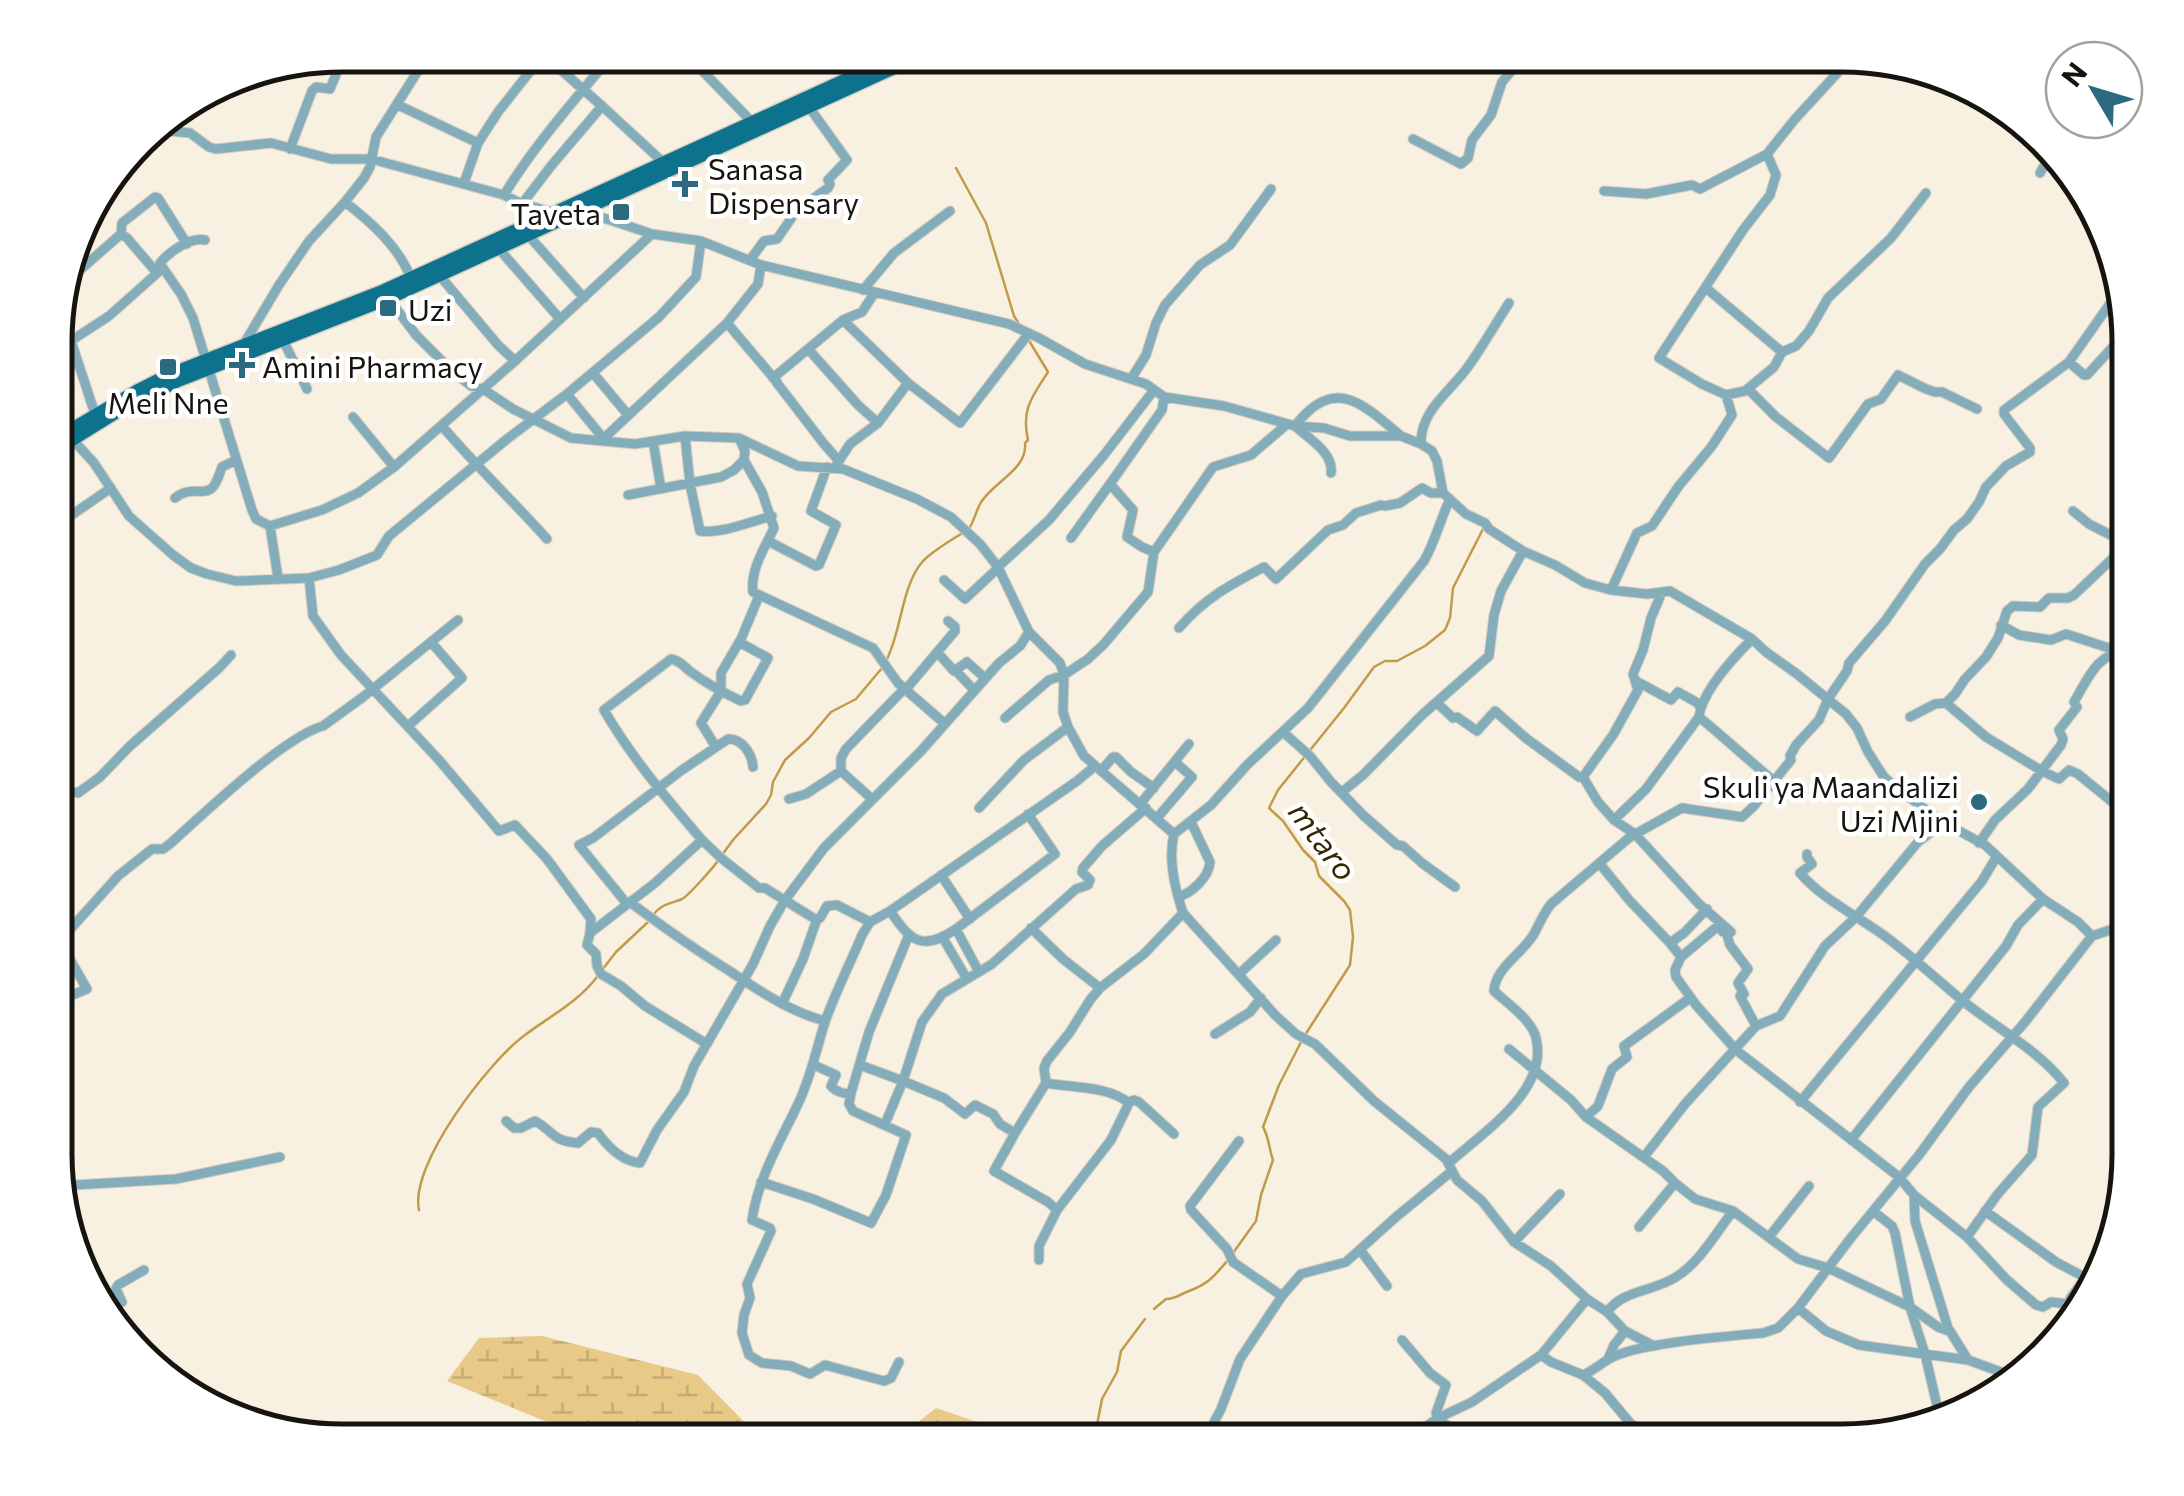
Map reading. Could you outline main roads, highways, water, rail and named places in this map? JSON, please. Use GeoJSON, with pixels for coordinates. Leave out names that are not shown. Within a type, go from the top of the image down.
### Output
{"type":"FeatureCollection","features":[{"type":"Feature","properties":{"kind":"main road"},"geometry":{"type":"LineString","coordinates":[[72,442],[130,405],[246,342],[411,278],[860,72]]}},
{"type":"Feature","properties":{"kind":"main road"},"geometry":{"type":"LineString","coordinates":[[72,428],[136,390],[390,299],[886,72]]}},
{"type":"Feature","properties":{"kind":"waterway"},"geometry":{"type":"LineString","coordinates":[[956,168],[986,223],[1019,324]]}},
{"type":"Feature","properties":{"kind":"waterway"},"geometry":{"type":"LineString","coordinates":[[970,527],[985,496],[1015,469],[1024,453],[1028,440],[1027,411],[1048,372],[1028,339]]}},
{"type":"Feature","properties":{"kind":"waterway","name":"mtaro"},"geometry":{"type":"LineString","coordinates":[[1305,1035],[1350,965],[1350,910],[1319,876],[1315,862],[1269,808],[1278,790],[1374,667],[1385,661],[1397,661],[1445,630],[1453,588],[1484,527]]}},
{"type":"Feature","properties":{"kind":"waterway"},"geometry":{"type":"LineString","coordinates":[[886,661],[916,571],[932,553],[964,532]]}},
{"type":"Feature","properties":{"kind":"waterway"},"geometry":{"type":"LineString","coordinates":[[722,855],[766,804],[785,760],[831,712],[856,699],[882,668]]}},
{"type":"Feature","properties":{"kind":"waterway"},"geometry":{"type":"LineString","coordinates":[[653,915],[685,897],[717,862]]}},
{"type":"Feature","properties":{"kind":"waterway"},"geometry":{"type":"LineString","coordinates":[[602,970],[648,922]]}},
{"type":"Feature","properties":{"kind":"waterway"},"geometry":{"type":"LineString","coordinates":[[419,1210],[419,1191],[426,1167],[473,1090],[510,1048],[572,1002],[597,977]]}},
{"type":"Feature","properties":{"kind":"waterway","name":"mtaro"},"geometry":{"type":"LineString","coordinates":[[1233,1253],[1256,1221],[1273,1160],[1263,1127],[1301,1042]]}},
{"type":"Feature","properties":{"kind":"waterway","name":"mtaro"},"geometry":{"type":"LineString","coordinates":[[1154,1309],[1166,1299],[1207,1282],[1228,1260]]}},
{"type":"Feature","properties":{"kind":"waterway","name":"mtaro"},"geometry":{"type":"LineString","coordinates":[[1097,1424],[1102,1399],[1117,1372],[1121,1351],[1145,1319]]}},
{"type":"Feature","properties":{"kind":"place","name":"Sanasa Dispensary"},"geometry":{"type":"Point","coordinates":[685,184]}},
{"type":"Feature","properties":{"kind":"place","name":"Taveta"},"geometry":{"type":"Point","coordinates":[621,212]}},
{"type":"Feature","properties":{"kind":"place","name":"Uzi"},"geometry":{"type":"Point","coordinates":[388,308]}},
{"type":"Feature","properties":{"kind":"place","name":"Amini Pharmacy"},"geometry":{"type":"Point","coordinates":[242,365]}},
{"type":"Feature","properties":{"kind":"place","name":"Meli Nne"},"geometry":{"type":"Point","coordinates":[168,367]}},
{"type":"Feature","properties":{"kind":"place","name":"Skuli ya Maandalizi Uzi Mjini"},"geometry":{"type":"Point","coordinates":[1979,802]}}]}
